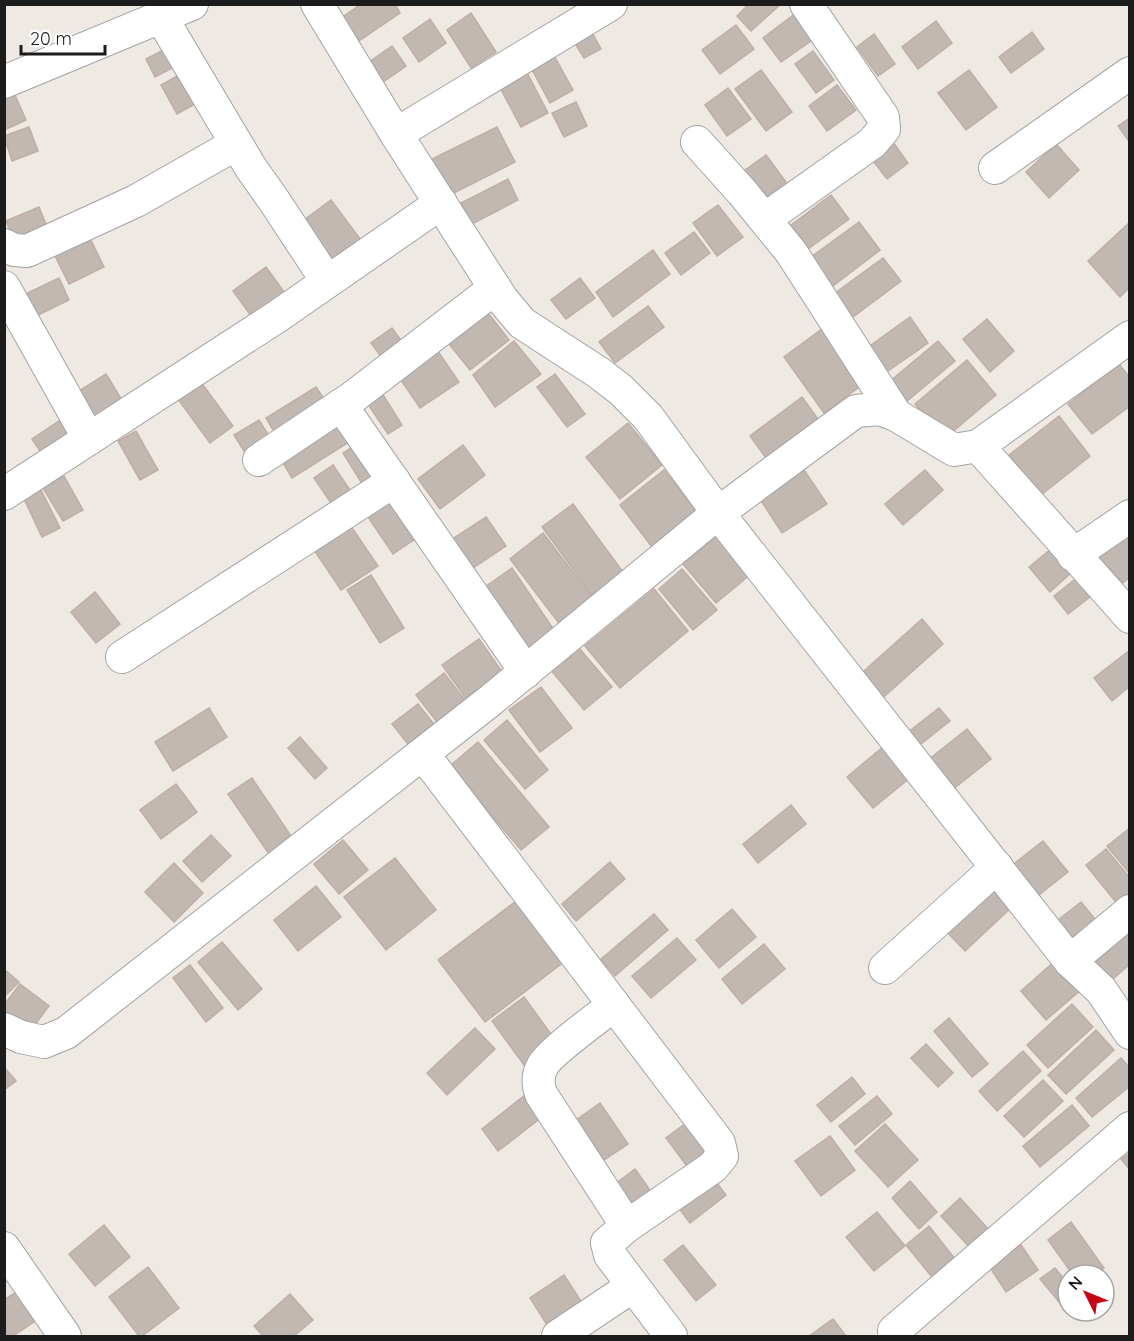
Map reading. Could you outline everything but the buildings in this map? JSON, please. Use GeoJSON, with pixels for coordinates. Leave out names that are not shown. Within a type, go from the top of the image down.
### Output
{"type":"FeatureCollection","features":[{"type":"Feature","properties":{"kind":"street"},"geometry":{"type":"LineString","coordinates":[[4,82],[192,4]]}},
{"type":"Feature","properties":{"kind":"street"},"geometry":{"type":"LineString","coordinates":[[317,4],[396,134],[495,288],[522,323],[621,390],[648,417],[718,513],[1070,961],[1101,990],[1130,1033]]}},
{"type":"Feature","properties":{"kind":"street"},"geometry":{"type":"LineString","coordinates":[[396,134],[611,4]]}},
{"type":"Feature","properties":{"kind":"street"},"geometry":{"type":"LineString","coordinates":[[765,219],[872,143],[884,129],[883,117],[806,4]]}},
{"type":"Feature","properties":{"kind":"street"},"geometry":{"type":"LineString","coordinates":[[161,17],[236,144],[327,281]]}},
{"type":"Feature","properties":{"kind":"street"},"geometry":{"type":"LineString","coordinates":[[995,168],[1130,73]]}},
{"type":"Feature","properties":{"kind":"street"},"geometry":{"type":"LineString","coordinates":[[697,142],[765,219],[790,252],[896,415]]}},
{"type":"Feature","properties":{"kind":"street"},"geometry":{"type":"LineString","coordinates":[[4,245],[14,250],[27,251],[136,201],[236,144]]}},
{"type":"Feature","properties":{"kind":"street"},"geometry":{"type":"LineString","coordinates":[[4,494],[278,316],[441,203]]}},
{"type":"Feature","properties":{"kind":"street"},"geometry":{"type":"LineString","coordinates":[[4,287],[89,439]]}},
{"type":"Feature","properties":{"kind":"street"},"geometry":{"type":"LineString","coordinates":[[259,460],[341,405],[495,288]]}},
{"type":"Feature","properties":{"kind":"street"},"geometry":{"type":"LineString","coordinates":[[4,1029],[21,1037],[44,1042],[66,1033],[526,672],[718,513],[856,411],[879,409],[896,415],[954,450],[978,446],[1130,337]]}},
{"type":"Feature","properties":{"kind":"street"},"geometry":{"type":"LineString","coordinates":[[341,405],[526,672]]}},
{"type":"Feature","properties":{"kind":"street"},"geometry":{"type":"LineString","coordinates":[[978,446],[1130,617]]}},
{"type":"Feature","properties":{"kind":"street"},"geometry":{"type":"LineString","coordinates":[[122,657],[394,481]]}},
{"type":"Feature","properties":{"kind":"street"},"geometry":{"type":"LineString","coordinates":[[1073,555],[1130,516]]}},
{"type":"Feature","properties":{"kind":"street"},"geometry":{"type":"LineString","coordinates":[[423,754],[719,1143],[722,1156],[713,1167],[627,1226],[607,1243],[610,1255],[671,1336]]}},
{"type":"Feature","properties":{"kind":"street"},"geometry":{"type":"LineString","coordinates":[[885,968],[997,867]]}},
{"type":"Feature","properties":{"kind":"street"},"geometry":{"type":"LineString","coordinates":[[1070,961],[1130,911]]}},
{"type":"Feature","properties":{"kind":"street"},"geometry":{"type":"LineString","coordinates":[[614,1005],[551,1056],[542,1066],[538,1083],[541,1094],[627,1226]]}},
{"type":"Feature","properties":{"kind":"street"},"geometry":{"type":"LineString","coordinates":[[894,1331],[1130,1128]]}},
{"type":"Feature","properties":{"kind":"street"},"geometry":{"type":"LineString","coordinates":[[4,1248],[65,1336]]}},
{"type":"Feature","properties":{"kind":"street"},"geometry":{"type":"LineString","coordinates":[[558,1336],[633,1286]]}}]}
